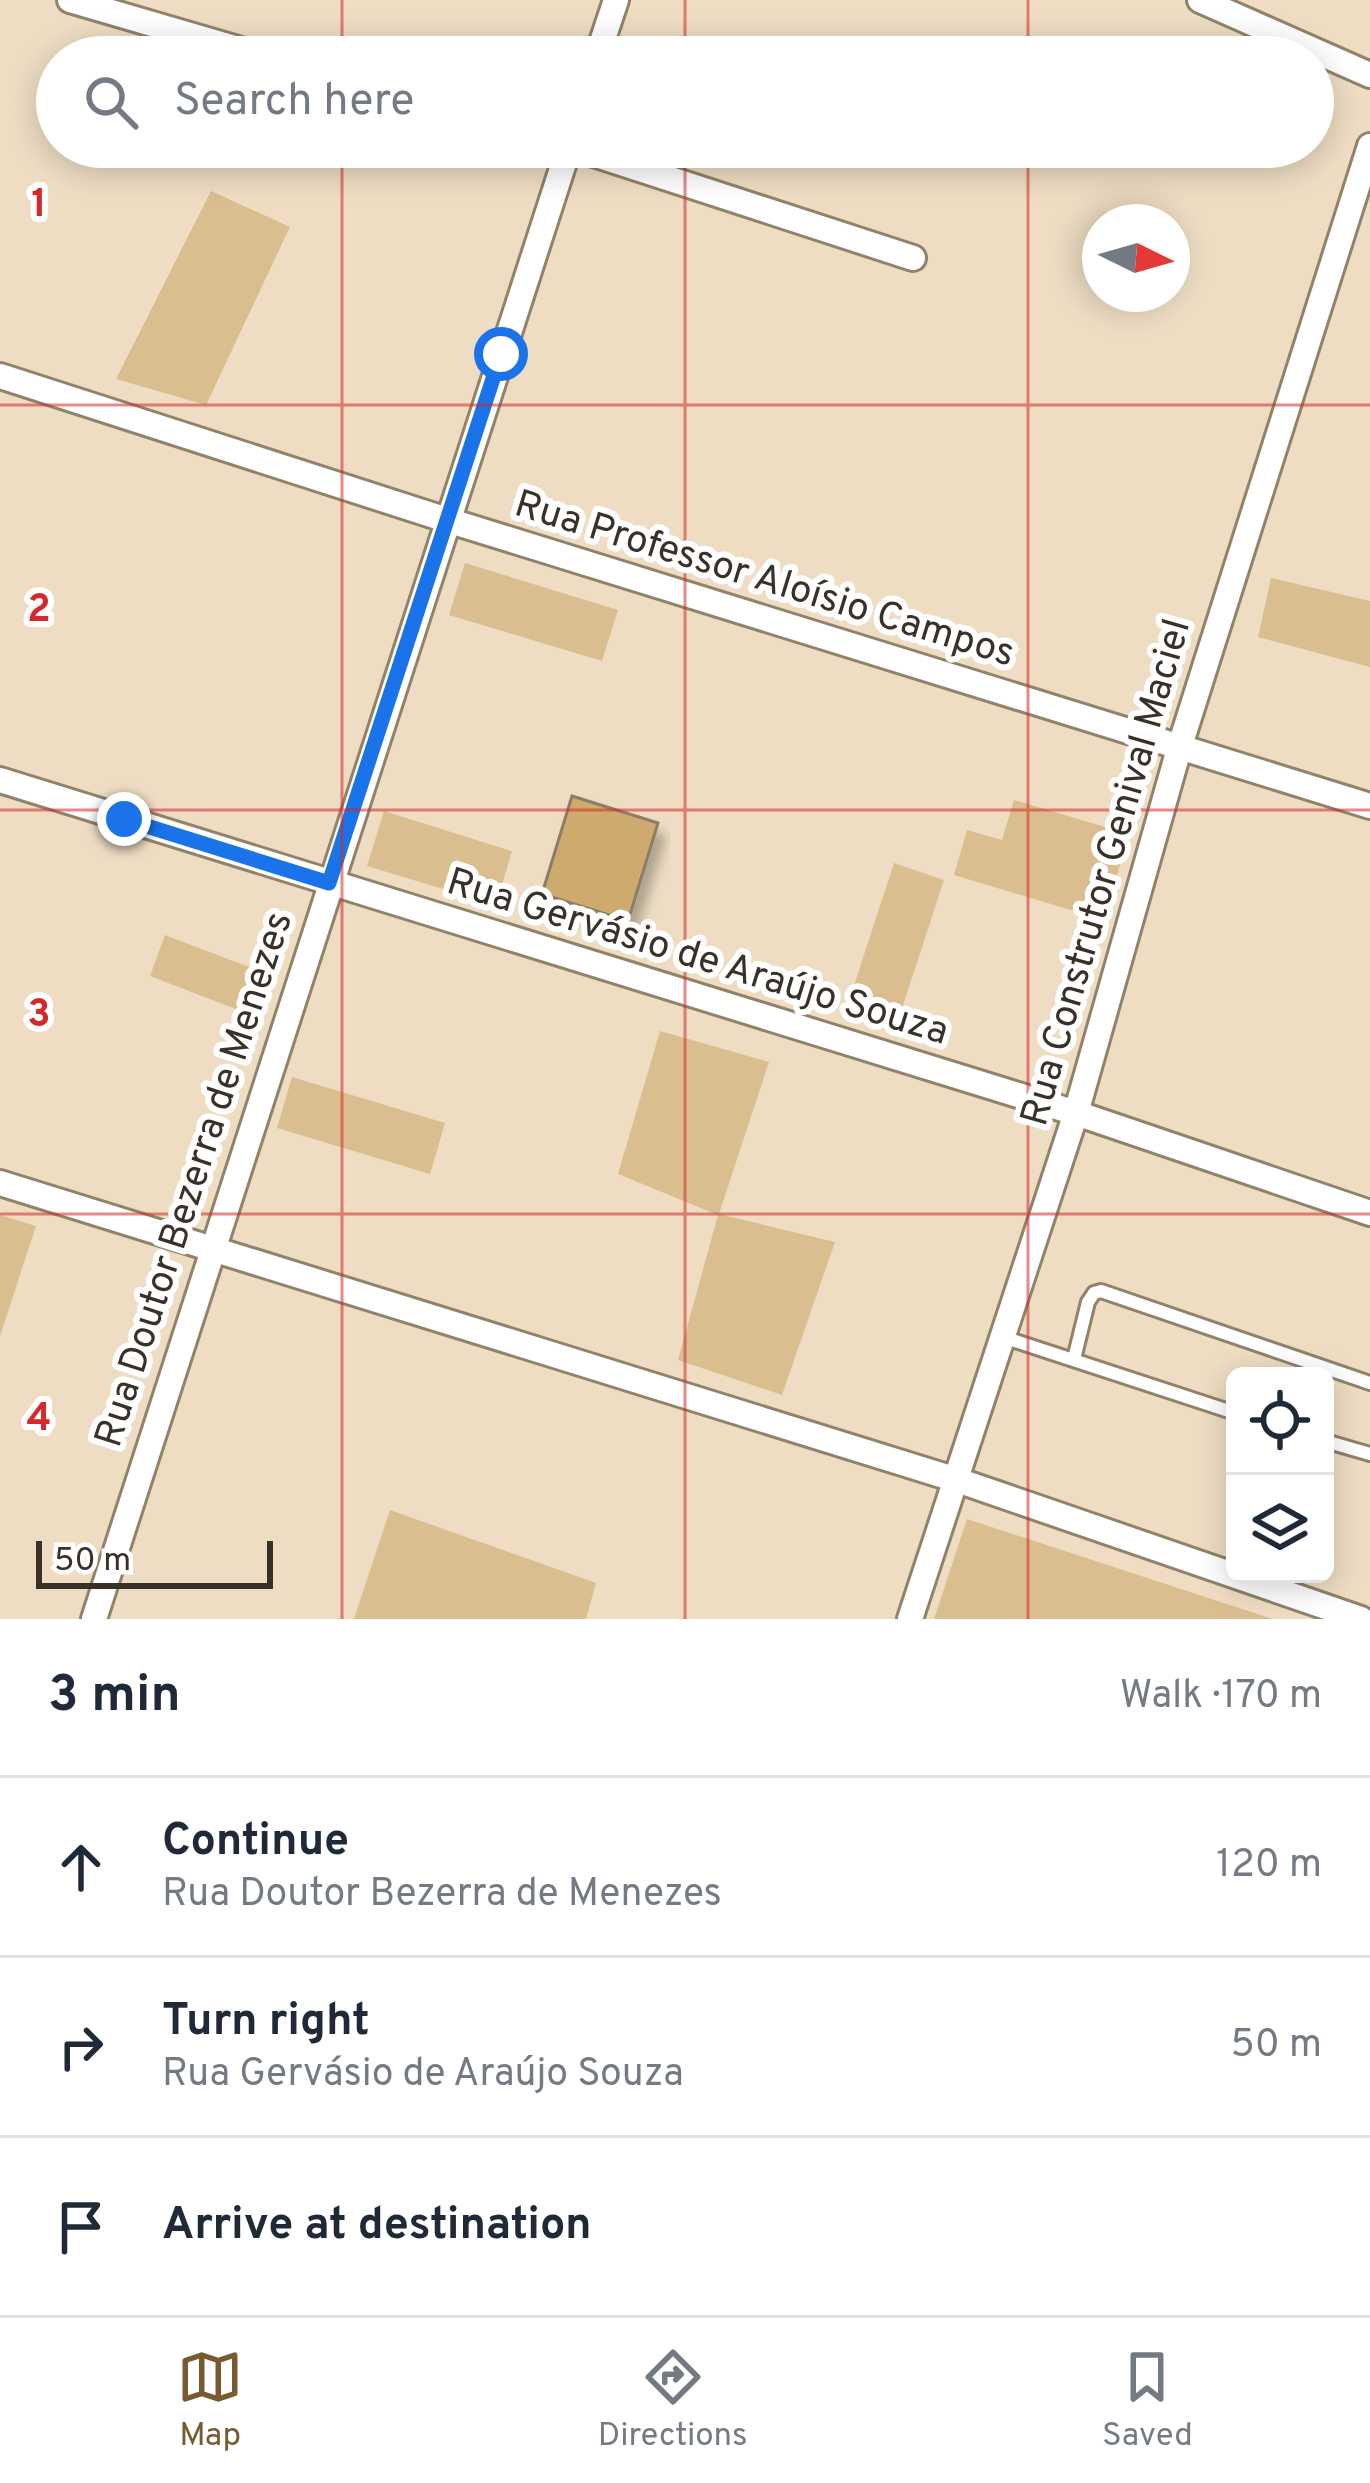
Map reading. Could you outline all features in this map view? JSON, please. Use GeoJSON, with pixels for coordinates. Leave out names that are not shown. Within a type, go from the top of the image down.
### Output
{"type":"FeatureCollection","features":[{"type":"Feature","properties":{"kind":"street"},"geometry":{"type":"LineString","coordinates":[[70,0],[193,36]]}},
{"type":"Feature","properties":{"kind":"street"},"geometry":{"type":"LineString","coordinates":[[604,36],[616,0]]}},
{"type":"Feature","properties":{"kind":"street"},"geometry":{"type":"LineString","coordinates":[[1200,0],[1282,36]]}},
{"type":"Feature","properties":{"kind":"street"},"geometry":{"type":"LineString","coordinates":[[1334,59],[1370,75]]}},
{"type":"Feature","properties":{"kind":"street","name":"Rua Construtor Genival Maciel"},"geometry":{"type":"LineString","coordinates":[[910,1619],[1076,1113],[1179,749],[1370,146]]}},
{"type":"Feature","properties":{"kind":"street","name":"Rua Doutor Bezerra de Menezes"},"geometry":{"type":"LineString","coordinates":[[94,1619],[563,168]]}},
{"type":"Feature","properties":{"kind":"street"},"geometry":{"type":"LineString","coordinates":[[635,168],[913,258]]}},
{"type":"Feature","properties":{"kind":"street","name":"Rua Professor Aloísio Campos"},"geometry":{"type":"LineString","coordinates":[[0,376],[1370,806]]}},
{"type":"Feature","properties":{"kind":"street","name":"Rua Gervásio de Araújo Souza"},"geometry":{"type":"LineString","coordinates":[[0,780],[1076,1113],[1370,1213]]}},
{"type":"Feature","properties":{"kind":"street"},"geometry":{"type":"LineString","coordinates":[[0,1183],[957,1480],[1361,1619]]}},
{"type":"Feature","properties":{"kind":"lane"},"geometry":{"type":"LineString","coordinates":[[1074,1359],[1088,1303],[1101,1291],[1370,1383]]}},
{"type":"Feature","properties":{"kind":"lane"},"geometry":{"type":"LineString","coordinates":[[1003,1337],[1226,1410]]}},
{"type":"Feature","properties":{"kind":"lane"},"geometry":{"type":"LineString","coordinates":[[1334,1444],[1370,1454]]}},
{"type":"Feature","properties":{"kind":"shaded area"},"geometry":{"type":"Polygon","coordinates":[[[211,191],[290,227],[206,405],[116,379],[211,191]]]}},
{"type":"Feature","properties":{"kind":"shaded area"},"geometry":{"type":"Polygon","coordinates":[[[465,563],[618,610],[602,661],[449,615],[465,563]]]}},
{"type":"Feature","properties":{"kind":"shaded area"},"geometry":{"type":"Polygon","coordinates":[[[1271,578],[1370,601],[1370,667],[1258,637],[1271,578]]]}},
{"type":"Feature","properties":{"kind":"shaded area"},"geometry":{"type":"Polygon","coordinates":[[[1014,800],[1129,834],[1104,920],[954,875],[967,830],[1002,840],[1014,800]]]}},
{"type":"Feature","properties":{"kind":"shaded area"},"geometry":{"type":"Polygon","coordinates":[[[384,811],[512,851],[496,905],[367,866],[384,811]]]}},
{"type":"Feature","properties":{"kind":"shaded area"},"geometry":{"type":"Polygon","coordinates":[[[894,863],[944,880],[894,1033],[844,1016],[894,863]]]}},
{"type":"Feature","properties":{"kind":"shaded area"},"geometry":{"type":"Polygon","coordinates":[[[165,935],[270,975],[254,1016],[150,976],[165,935]]]}},
{"type":"Feature","properties":{"kind":"shaded area"},"geometry":{"type":"Polygon","coordinates":[[[660,1031],[769,1062],[719,1214],[835,1242],[782,1395],[678,1360],[718,1215],[618,1174],[660,1031]]]}},
{"type":"Feature","properties":{"kind":"shaded area"},"geometry":{"type":"Polygon","coordinates":[[[292,1077],[445,1123],[430,1174],[277,1128],[292,1077]]]}},
{"type":"Feature","properties":{"kind":"shaded area"},"geometry":{"type":"Polygon","coordinates":[[[0,1215],[36,1226],[0,1336],[0,1215]]]}},
{"type":"Feature","properties":{"kind":"shaded area"},"geometry":{"type":"Polygon","coordinates":[[[390,1510],[596,1583],[586,1619],[354,1619],[390,1510]]]}},
{"type":"Feature","properties":{"kind":"shaded area"},"geometry":{"type":"Polygon","coordinates":[[[967,1519],[1273,1619],[934,1619],[967,1519]]]}},
{"type":"Feature","properties":{"kind":"building"},"geometry":{"type":"Polygon","coordinates":[[[572,796],[658,823],[628,921],[542,894],[572,796]]]}},
{"type":"Feature","properties":{"kind":"route"},"geometry":{"type":"LineString","coordinates":[[124,819],[329,883],[501,354]]}}]}
